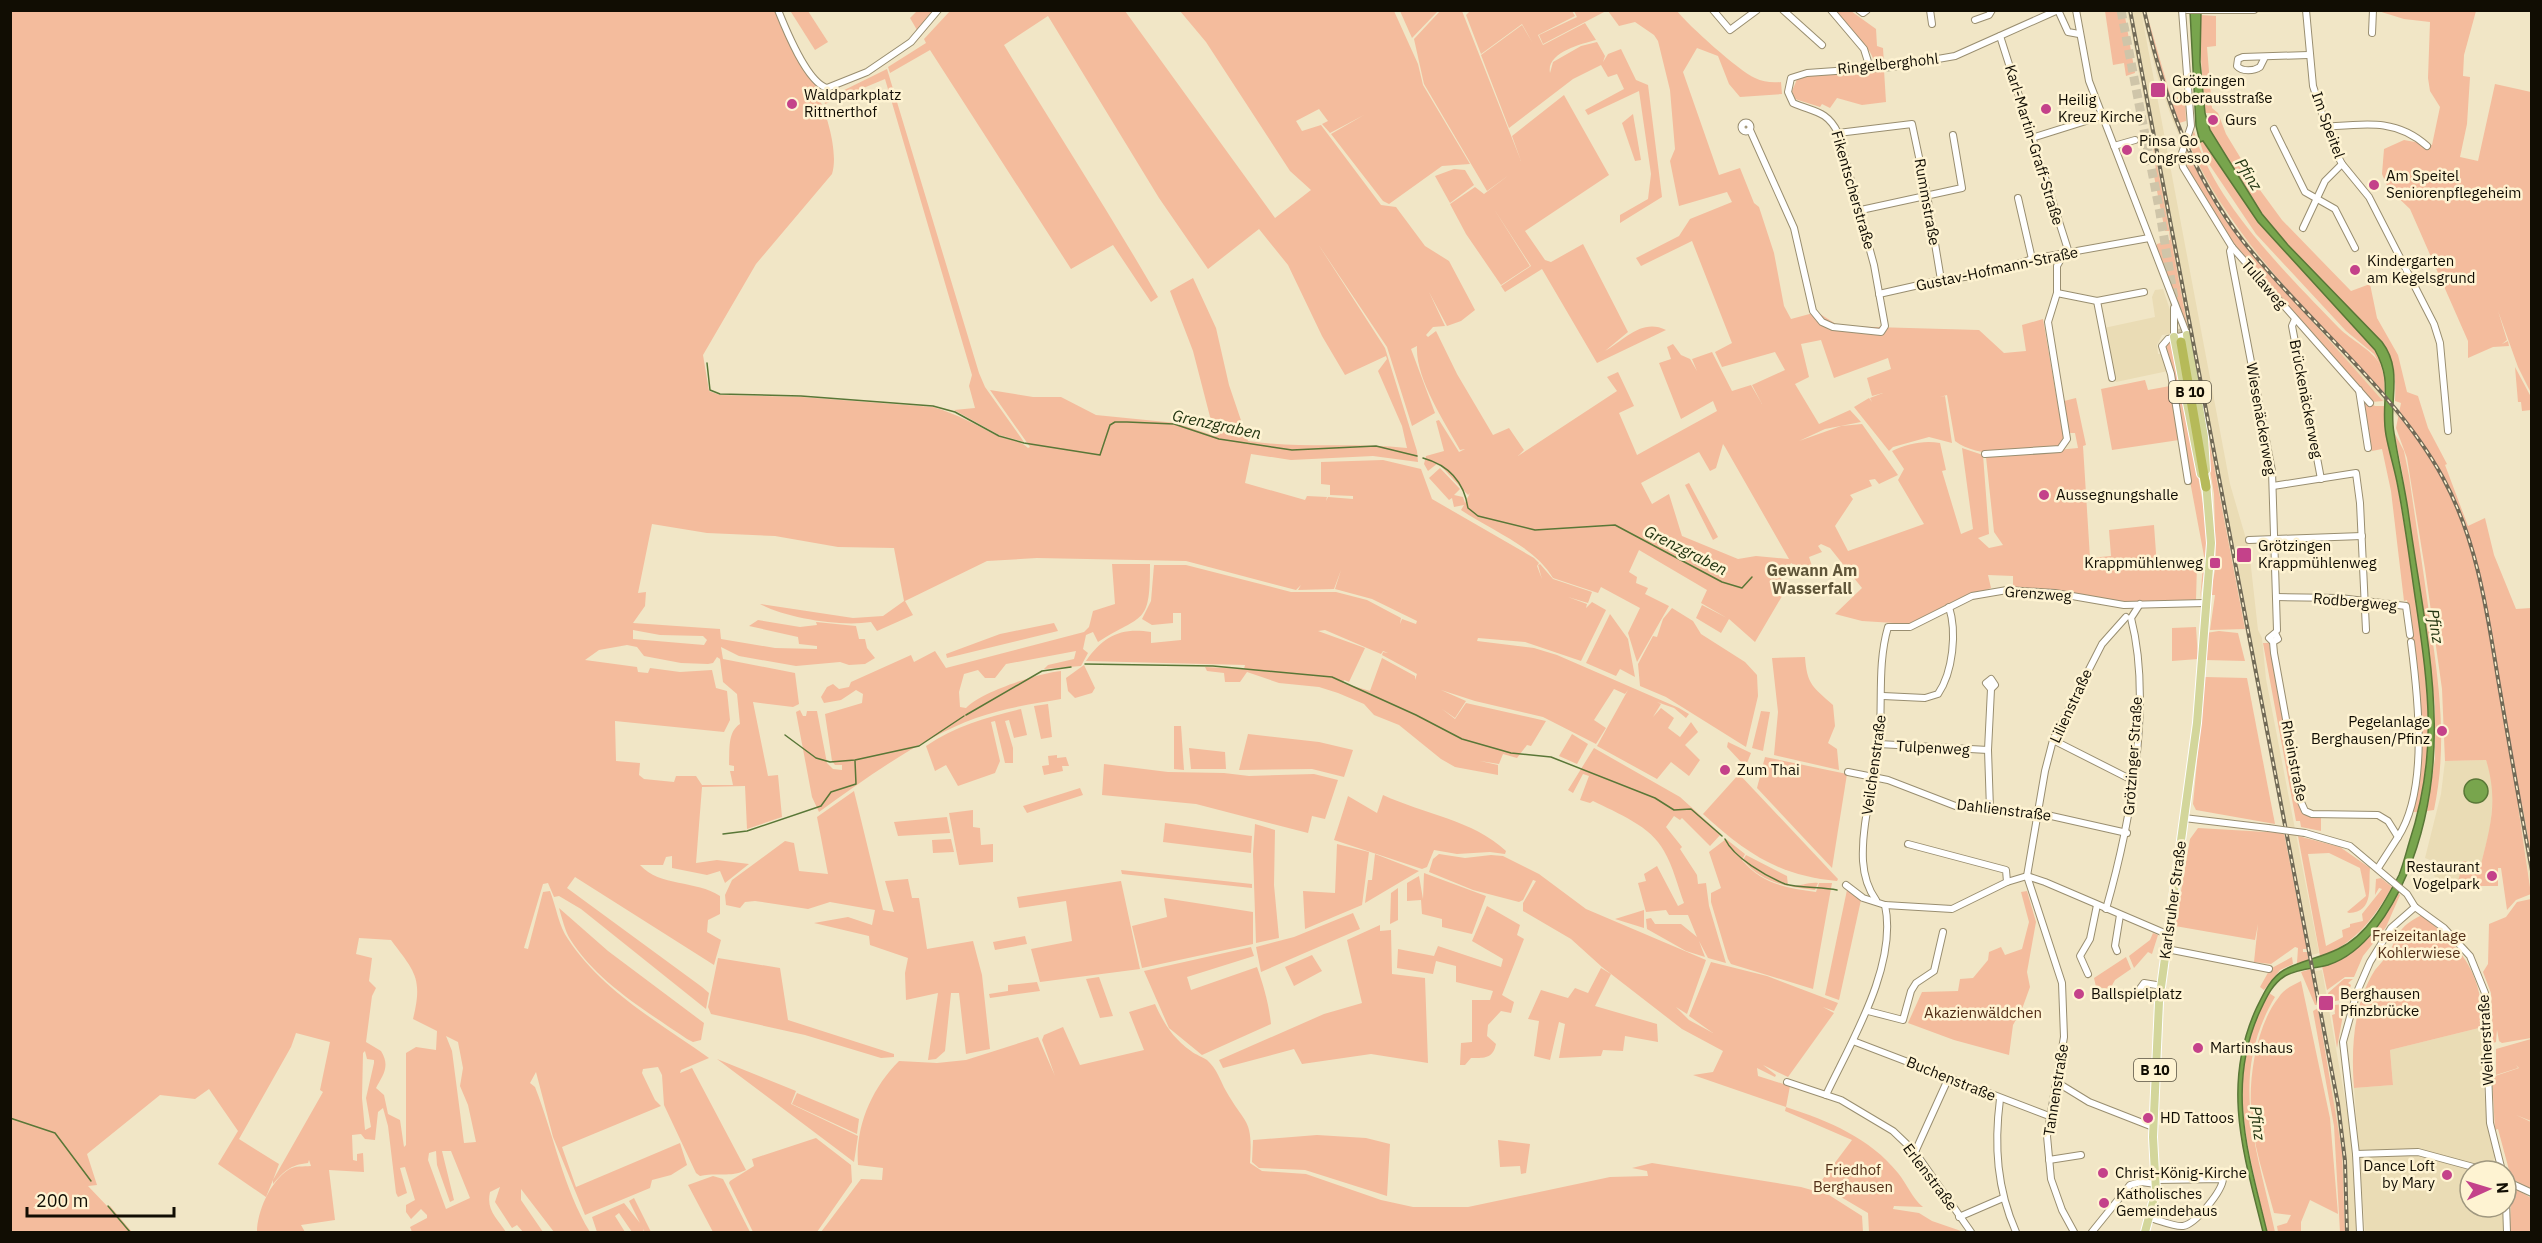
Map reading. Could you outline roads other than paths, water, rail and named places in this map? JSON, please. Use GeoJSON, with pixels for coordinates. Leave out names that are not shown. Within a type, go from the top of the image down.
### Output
{"type":"FeatureCollection","features":[{"type":"Feature","properties":{"kind":"highway","name":"B 10"},"geometry":{"type":"LineString","coordinates":[[2180,338],[2206,487]]}},
{"type":"Feature","properties":{"kind":"main road","name":"B 10"},"geometry":{"type":"LineString","coordinates":[[2184,818],[2197,723],[2211,543],[2206,487]]}},
{"type":"Feature","properties":{"kind":"main road","name":"Karlsruher Straße"},"geometry":{"type":"LineString","coordinates":[[2145,1233],[2156,1182],[2153,1127],[2162,986],[2184,818]]}},
{"type":"Feature","properties":{"kind":"street"},"geometry":{"type":"LineString","coordinates":[[778,10],[798,53],[819,84],[827,88],[867,72],[911,42],[938,10]]}},
{"type":"Feature","properties":{"kind":"street"},"geometry":{"type":"LineString","coordinates":[[1713,10],[1730,30],[1757,10]]}},
{"type":"Feature","properties":{"kind":"street"},"geometry":{"type":"LineString","coordinates":[[1784,10],[1822,45]]}},
{"type":"Feature","properties":{"kind":"street"},"geometry":{"type":"LineString","coordinates":[[1831,10],[1864,49],[1870,68]]}},
{"type":"Feature","properties":{"kind":"street"},"geometry":{"type":"LineString","coordinates":[[1859,10],[1863,13],[1868,10]]}},
{"type":"Feature","properties":{"kind":"street"},"geometry":{"type":"LineString","coordinates":[[1930,10],[1932,24]]}},
{"type":"Feature","properties":{"kind":"street"},"geometry":{"type":"LineString","coordinates":[[1975,20],[1989,15],[1992,10]]}},
{"type":"Feature","properties":{"kind":"street"},"geometry":{"type":"LineString","coordinates":[[2058,10],[2068,32],[2079,34]]}},
{"type":"Feature","properties":{"kind":"street","name":"Ringelberghohl"},"geometry":{"type":"LineString","coordinates":[[1788,86],[1791,78],[1798,74],[1892,67],[1955,56],[2058,10]]}},
{"type":"Feature","properties":{"kind":"street"},"geometry":{"type":"LineString","coordinates":[[2076,10],[2085,69],[2174,304],[2180,338]]}},
{"type":"Feature","properties":{"kind":"street"},"geometry":{"type":"LineString","coordinates":[[2186,11],[2254,10]]}},
{"type":"Feature","properties":{"kind":"street","name":"Im Speitel"},"geometry":{"type":"LineString","coordinates":[[2306,10],[2308,55],[2313,86],[2325,127],[2342,164],[2369,197],[2434,324],[2440,343],[2448,431]]}},
{"type":"Feature","properties":{"kind":"street"},"geometry":{"type":"LineString","coordinates":[[2372,33],[2373,10]]}},
{"type":"Feature","properties":{"kind":"street","name":"Tullaweg"},"geometry":{"type":"LineString","coordinates":[[2186,11],[2191,122],[2190,136],[2181,156],[2183,167],[2232,247],[2370,403]]}},
{"type":"Feature","properties":{"kind":"street","name":"Karl-Martin-Graff-Straße"},"geometry":{"type":"LineString","coordinates":[[2000,36],[2068,253]]}},
{"type":"Feature","properties":{"kind":"street"},"geometry":{"type":"LineString","coordinates":[[2265,57],[2308,55]]}},
{"type":"Feature","properties":{"kind":"street","name":"Fikentscherstraße"},"geometry":{"type":"LineString","coordinates":[[1750,130],[1794,228],[1810,303],[1817,317],[1833,327],[1876,332],[1885,330],[1880,294],[1861,210],[1838,133],[1832,121],[1824,113],[1793,103],[1788,86]]}},
{"type":"Feature","properties":{"kind":"street"},"geometry":{"type":"LineString","coordinates":[[2032,138],[2103,116]]}},
{"type":"Feature","properties":{"kind":"street","name":"Rummstraße"},"geometry":{"type":"LineString","coordinates":[[1838,133],[1912,124],[1928,195],[1941,280]]}},
{"type":"Feature","properties":{"kind":"street"},"geometry":{"type":"LineString","coordinates":[[2325,127],[2360,124],[2399,128],[2413,133],[2427,146]]}},
{"type":"Feature","properties":{"kind":"street"},"geometry":{"type":"LineString","coordinates":[[2274,129],[2305,192],[2335,209],[2355,248]]}},
{"type":"Feature","properties":{"kind":"street"},"geometry":{"type":"LineString","coordinates":[[1861,210],[1962,188],[1953,135]]}},
{"type":"Feature","properties":{"kind":"street"},"geometry":{"type":"LineString","coordinates":[[2114,146],[2135,140]]}},
{"type":"Feature","properties":{"kind":"street"},"geometry":{"type":"LineString","coordinates":[[2303,228],[2325,181],[2342,164]]}},
{"type":"Feature","properties":{"kind":"street"},"geometry":{"type":"LineString","coordinates":[[2018,198],[2032,259]]}},
{"type":"Feature","properties":{"kind":"street","name":"Gustav-Hofmann-Straße"},"geometry":{"type":"LineString","coordinates":[[1880,294],[1941,280],[1992,273],[2032,259],[2149,238]]}},
{"type":"Feature","properties":{"kind":"street","name":"Wiesenäckerweg"},"geometry":{"type":"LineString","coordinates":[[2232,247],[2230,251],[2272,486],[2277,630]]}},
{"type":"Feature","properties":{"kind":"street"},"geometry":{"type":"LineString","coordinates":[[1985,454],[2054,450],[2060,449],[2065,443],[2067,435],[2048,322],[2057,293],[2057,266],[2062,257],[2068,253]]}},
{"type":"Feature","properties":{"kind":"street"},"geometry":{"type":"LineString","coordinates":[[2057,293],[2097,301],[2144,292]]}},
{"type":"Feature","properties":{"kind":"street"},"geometry":{"type":"LineString","coordinates":[[2097,301],[2112,378]]}},
{"type":"Feature","properties":{"kind":"street"},"geometry":{"type":"LineString","coordinates":[[2174,304],[2180,338]]}},
{"type":"Feature","properties":{"kind":"street","name":"Brückenäckerweg"},"geometry":{"type":"LineString","coordinates":[[2295,319],[2292,326],[2321,479]]}},
{"type":"Feature","properties":{"kind":"street"},"geometry":{"type":"LineString","coordinates":[[2180,338],[2164,342],[2162,351],[2171,374],[2188,481]]}},
{"type":"Feature","properties":{"kind":"street"},"geometry":{"type":"LineString","coordinates":[[2359,390],[2368,448]]}},
{"type":"Feature","properties":{"kind":"street"},"geometry":{"type":"LineString","coordinates":[[2272,486],[2356,473],[2362,536],[2366,630]]}},
{"type":"Feature","properties":{"kind":"street"},"geometry":{"type":"LineString","coordinates":[[2248,540],[2362,536]]}},
{"type":"Feature","properties":{"kind":"street","name":"Grenzweg"},"geometry":{"type":"LineString","coordinates":[[1888,627],[1910,627],[1949,607],[1982,594],[2016,589],[2075,595],[2124,605],[2205,603]]}},
{"type":"Feature","properties":{"kind":"street","name":"Rodbergweg"},"geometry":{"type":"LineString","coordinates":[[2276,597],[2364,600],[2406,606],[2410,635]]}},
{"type":"Feature","properties":{"kind":"street"},"geometry":{"type":"LineString","coordinates":[[2124,605],[2128,617],[2140,604]]}},
{"type":"Feature","properties":{"kind":"street"},"geometry":{"type":"LineString","coordinates":[[1883,696],[1925,698],[1938,694],[1950,658],[1953,631],[1949,607]]}},
{"type":"Feature","properties":{"kind":"street","name":"Lilienstraße"},"geometry":{"type":"LineString","coordinates":[[2027,876],[2053,740],[2102,644],[2128,617]]}},
{"type":"Feature","properties":{"kind":"street","name":"Grötzinger Straße"},"geometry":{"type":"LineString","coordinates":[[2106,909],[2127,833],[2132,780],[2138,699],[2135,641],[2128,617]]}},
{"type":"Feature","properties":{"kind":"street","name":"Veilchenstraße"},"geometry":{"type":"LineString","coordinates":[[1876,900],[1867,885],[1863,845],[1879,744],[1883,696],[1881,656],[1888,627]]}},
{"type":"Feature","properties":{"kind":"street","name":"Rheinstraße"},"geometry":{"type":"LineString","coordinates":[[2273,642],[2301,801],[2305,811],[2312,814],[2378,815],[2385,818],[2398,837]]}},
{"type":"Feature","properties":{"kind":"street"},"geometry":{"type":"LineString","coordinates":[[2378,868],[2398,837],[2409,812],[2417,760],[2418,697],[2411,642]]}},
{"type":"Feature","properties":{"kind":"street"},"geometry":{"type":"LineString","coordinates":[[1990,689],[1988,750],[1990,809]]}},
{"type":"Feature","properties":{"kind":"street"},"geometry":{"type":"LineString","coordinates":[[2053,740],[2132,780]]}},
{"type":"Feature","properties":{"kind":"street","name":"Tulpenweg"},"geometry":{"type":"LineString","coordinates":[[1879,744],[1988,750]]}},
{"type":"Feature","properties":{"kind":"street","name":"Dahlienstraße"},"geometry":{"type":"LineString","coordinates":[[1848,772],[1874,777],[1958,807],[2038,813],[2127,833]]}},
{"type":"Feature","properties":{"kind":"street","name":"Weiherstraße"},"geometry":{"type":"LineString","coordinates":[[2184,818],[2305,833],[2350,846],[2378,868],[2407,894],[2415,907],[2427,914],[2465,949],[2477,969],[2487,1015],[2490,1123],[2499,1159]]}},
{"type":"Feature","properties":{"kind":"street"},"geometry":{"type":"LineString","coordinates":[[1908,844],[2014,872]]}},
{"type":"Feature","properties":{"kind":"street"},"geometry":{"type":"LineString","coordinates":[[2006,870],[2007,882]]}},
{"type":"Feature","properties":{"kind":"street"},"geometry":{"type":"LineString","coordinates":[[1846,885],[1863,898],[1876,900],[1885,905],[1952,909],[2007,882],[2027,876],[2169,935]]}},
{"type":"Feature","properties":{"kind":"street","name":"Tannenstraße"},"geometry":{"type":"LineString","coordinates":[[2027,876],[2062,984],[2064,1037],[2058,1083],[2049,1116],[2049,1160],[2062,1210],[2074,1233]]}},
{"type":"Feature","properties":{"kind":"street"},"geometry":{"type":"LineString","coordinates":[[1852,890],[1867,885]]}},
{"type":"Feature","properties":{"kind":"street"},"geometry":{"type":"LineString","coordinates":[[1826,1095],[1868,1011],[1888,933],[1885,905]]}},
{"type":"Feature","properties":{"kind":"street"},"geometry":{"type":"LineString","coordinates":[[2088,974],[2080,956],[2090,939],[2097,905]]}},
{"type":"Feature","properties":{"kind":"street"},"geometry":{"type":"LineString","coordinates":[[2360,1233],[2356,1154],[2342,1053],[2347,1024],[2364,975],[2391,928],[2415,907]]}},
{"type":"Feature","properties":{"kind":"street"},"geometry":{"type":"LineString","coordinates":[[2117,951],[2115,946],[2121,915]]}},
{"type":"Feature","properties":{"kind":"street"},"geometry":{"type":"LineString","coordinates":[[1868,1011],[1901,1021],[1916,983],[1934,971],[1943,932]]}},
{"type":"Feature","properties":{"kind":"street"},"geometry":{"type":"LineString","coordinates":[[2167,950],[2269,969]]}},
{"type":"Feature","properties":{"kind":"street"},"geometry":{"type":"LineString","coordinates":[[2121,993],[2136,994],[2142,983],[2162,986]]}},
{"type":"Feature","properties":{"kind":"street","name":"Buchenstraße"},"geometry":{"type":"LineString","coordinates":[[1853,1041],[2049,1116]]}},
{"type":"Feature","properties":{"kind":"street"},"geometry":{"type":"LineString","coordinates":[[1915,1152],[1949,1077]]}},
{"type":"Feature","properties":{"kind":"street","name":"Erlenstraße"},"geometry":{"type":"LineString","coordinates":[[1787,1082],[1860,1109],[1893,1131],[1915,1152],[1971,1233]]}},
{"type":"Feature","properties":{"kind":"street"},"geometry":{"type":"LineString","coordinates":[[2058,1083],[2090,1102],[2153,1127]]}},
{"type":"Feature","properties":{"kind":"street"},"geometry":{"type":"LineString","coordinates":[[2000,1099],[1996,1142],[2003,1198],[2016,1233]]}},
{"type":"Feature","properties":{"kind":"street"},"geometry":{"type":"LineString","coordinates":[[2356,1154],[2406,1151],[2458,1164]]}},
{"type":"Feature","properties":{"kind":"street"},"geometry":{"type":"LineString","coordinates":[[2049,1160],[2081,1155]]}},
{"type":"Feature","properties":{"kind":"street"},"geometry":{"type":"LineString","coordinates":[[2092,1233],[2130,1185],[2141,1182],[2223,1179],[2210,1204],[2191,1222],[2182,1226],[2150,1218]]}},
{"type":"Feature","properties":{"kind":"street"},"geometry":{"type":"LineString","coordinates":[[2518,1186],[2532,1193]]}},
{"type":"Feature","properties":{"kind":"street"},"geometry":{"type":"LineString","coordinates":[[1959,1217],[2003,1198]]}},
{"type":"Feature","properties":{"kind":"waterway","name":"Grenzgraben"},"geometry":{"type":"LineString","coordinates":[[707,363],[710,390],[720,394],[801,396],[933,406],[955,412],[999,436],[1024,443],[1100,455],[1110,425],[1115,422],[1127,422],[1174,424],[1219,439],[1292,450],[1376,446],[1417,456]]}},
{"type":"Feature","properties":{"kind":"waterway","name":"Grenzgraben"},"geometry":{"type":"LineString","coordinates":[[1423,458],[1440,465],[1453,476],[1463,490],[1468,508],[1478,516],[1535,530],[1615,525],[1722,582],[1742,588],[1752,577]]}},
{"type":"Feature","properties":{"kind":"waterway"},"geometry":{"type":"LineString","coordinates":[[1085,664],[1213,666],[1332,677],[1416,715],[1462,739],[1511,753],[1551,757],[1655,798],[1674,810],[1691,809],[1722,836]]}},
{"type":"Feature","properties":{"kind":"waterway"},"geometry":{"type":"LineString","coordinates":[[966,715],[1042,671],[1071,667]]}},
{"type":"Feature","properties":{"kind":"waterway"},"geometry":{"type":"LineString","coordinates":[[785,735],[816,758],[830,762],[855,760],[919,746],[964,716]]}},
{"type":"Feature","properties":{"kind":"waterway"},"geometry":{"type":"LineString","coordinates":[[723,834],[747,831],[821,806],[831,792],[856,784],[855,761]]}},
{"type":"Feature","properties":{"kind":"waterway"},"geometry":{"type":"LineString","coordinates":[[1725,839],[1743,859],[1777,881],[1790,885],[1837,890]]}},
{"type":"Feature","properties":{"kind":"waterway"},"geometry":{"type":"LineString","coordinates":[[10,1118],[55,1133],[91,1181]]}},
{"type":"Feature","properties":{"kind":"waterway"},"geometry":{"type":"LineString","coordinates":[[108,1206],[130,1232]]}},
{"type":"Feature","properties":{"kind":"tunnel"},"geometry":{"type":"LineString","coordinates":[[2121,10],[2160,213],[2181,342]]}},
{"type":"Feature","properties":{"kind":"railway"},"geometry":{"type":"LineString","coordinates":[[2130,10],[2338,1104],[2345,1161],[2347,1232]]}},
{"type":"Feature","properties":{"kind":"railway"},"geometry":{"type":"LineString","coordinates":[[2144,10],[2160,72],[2181,131],[2193,160],[2224,215],[2267,270],[2375,385],[2400,415],[2423,446],[2455,502],[2472,551],[2485,602],[2532,871]]}},
{"type":"Feature","properties":{"kind":"place","name":"Grötzingen Oberausstraße"},"geometry":{"type":"Point","coordinates":[2158,90]}},
{"type":"Feature","properties":{"kind":"place","name":"Waldparkplatz Rittnerthof"},"geometry":{"type":"Point","coordinates":[792,104]}},
{"type":"Feature","properties":{"kind":"place","name":"Heilig Kreuz Kirche"},"geometry":{"type":"Point","coordinates":[2046,109]}},
{"type":"Feature","properties":{"kind":"place","name":"Gurs"},"geometry":{"type":"Point","coordinates":[2213,120]}},
{"type":"Feature","properties":{"kind":"place","name":"Pinsa Go Congresso"},"geometry":{"type":"Point","coordinates":[2127,150]}},
{"type":"Feature","properties":{"kind":"place","name":"Am Speitel Seniorenpflegeheim"},"geometry":{"type":"Point","coordinates":[2374,185]}},
{"type":"Feature","properties":{"kind":"place","name":"Kindergarten am Kegelsgrund"},"geometry":{"type":"Point","coordinates":[2355,270]}},
{"type":"Feature","properties":{"kind":"place","name":"Aussegnungshalle"},"geometry":{"type":"Point","coordinates":[2044,495]}},
{"type":"Feature","properties":{"kind":"place","name":"Grötzingen Krappmühlenweg"},"geometry":{"type":"Point","coordinates":[2244,555]}},
{"type":"Feature","properties":{"kind":"place","name":"Krappmühlenweg"},"geometry":{"type":"Point","coordinates":[2215,563]}},
{"type":"Feature","properties":{"kind":"place","name":"Pegelanlage Berghausen/Pfinz"},"geometry":{"type":"Point","coordinates":[2442,731]}},
{"type":"Feature","properties":{"kind":"place","name":"Zum Thai"},"geometry":{"type":"Point","coordinates":[1725,770]}},
{"type":"Feature","properties":{"kind":"place","name":"Restaurant Vogelpark"},"geometry":{"type":"Point","coordinates":[2492,876]}},
{"type":"Feature","properties":{"kind":"place","name":"Ballspielplatz"},"geometry":{"type":"Point","coordinates":[2079,994]}},
{"type":"Feature","properties":{"kind":"place","name":"Berghausen Pfinzbrücke"},"geometry":{"type":"Point","coordinates":[2326,1003]}},
{"type":"Feature","properties":{"kind":"place","name":"Martinshaus"},"geometry":{"type":"Point","coordinates":[2198,1048]}},
{"type":"Feature","properties":{"kind":"place","name":"HD Tattoos"},"geometry":{"type":"Point","coordinates":[2148,1118]}},
{"type":"Feature","properties":{"kind":"place","name":"Christ-König-Kirche"},"geometry":{"type":"Point","coordinates":[2103,1173]}},
{"type":"Feature","properties":{"kind":"place","name":"Dance Loft by Mary"},"geometry":{"type":"Point","coordinates":[2447,1175]}},
{"type":"Feature","properties":{"kind":"place","name":"Katholisches Gemeindehaus"},"geometry":{"type":"Point","coordinates":[2104,1203]}},
{"type":"Feature","properties":{"kind":"district","name":"Gewann Am Wasserfall"},"geometry":{"type":"Point","coordinates":[1812,579]}},
{"type":"Feature","properties":{"kind":"water label","name":"Pfinz"},"geometry":{"type":"Point","coordinates":[2249,174]}},
{"type":"Feature","properties":{"kind":"water label","name":"Pfinz"},"geometry":{"type":"Point","coordinates":[2436,626]}},
{"type":"Feature","properties":{"kind":"water label","name":"Pfinz"},"geometry":{"type":"Point","coordinates":[2258,1123]}},
{"type":"Feature","properties":{"kind":"park label","name":"Freizeitanlage Kohlerwiese"},"geometry":{"type":"Point","coordinates":[2419,944]}},
{"type":"Feature","properties":{"kind":"park label","name":"Akazienwäldchen"},"geometry":{"type":"Point","coordinates":[1983,1013]}},
{"type":"Feature","properties":{"kind":"park label","name":"Friedhof Berghausen"},"geometry":{"type":"Point","coordinates":[1853,1178]}}]}
